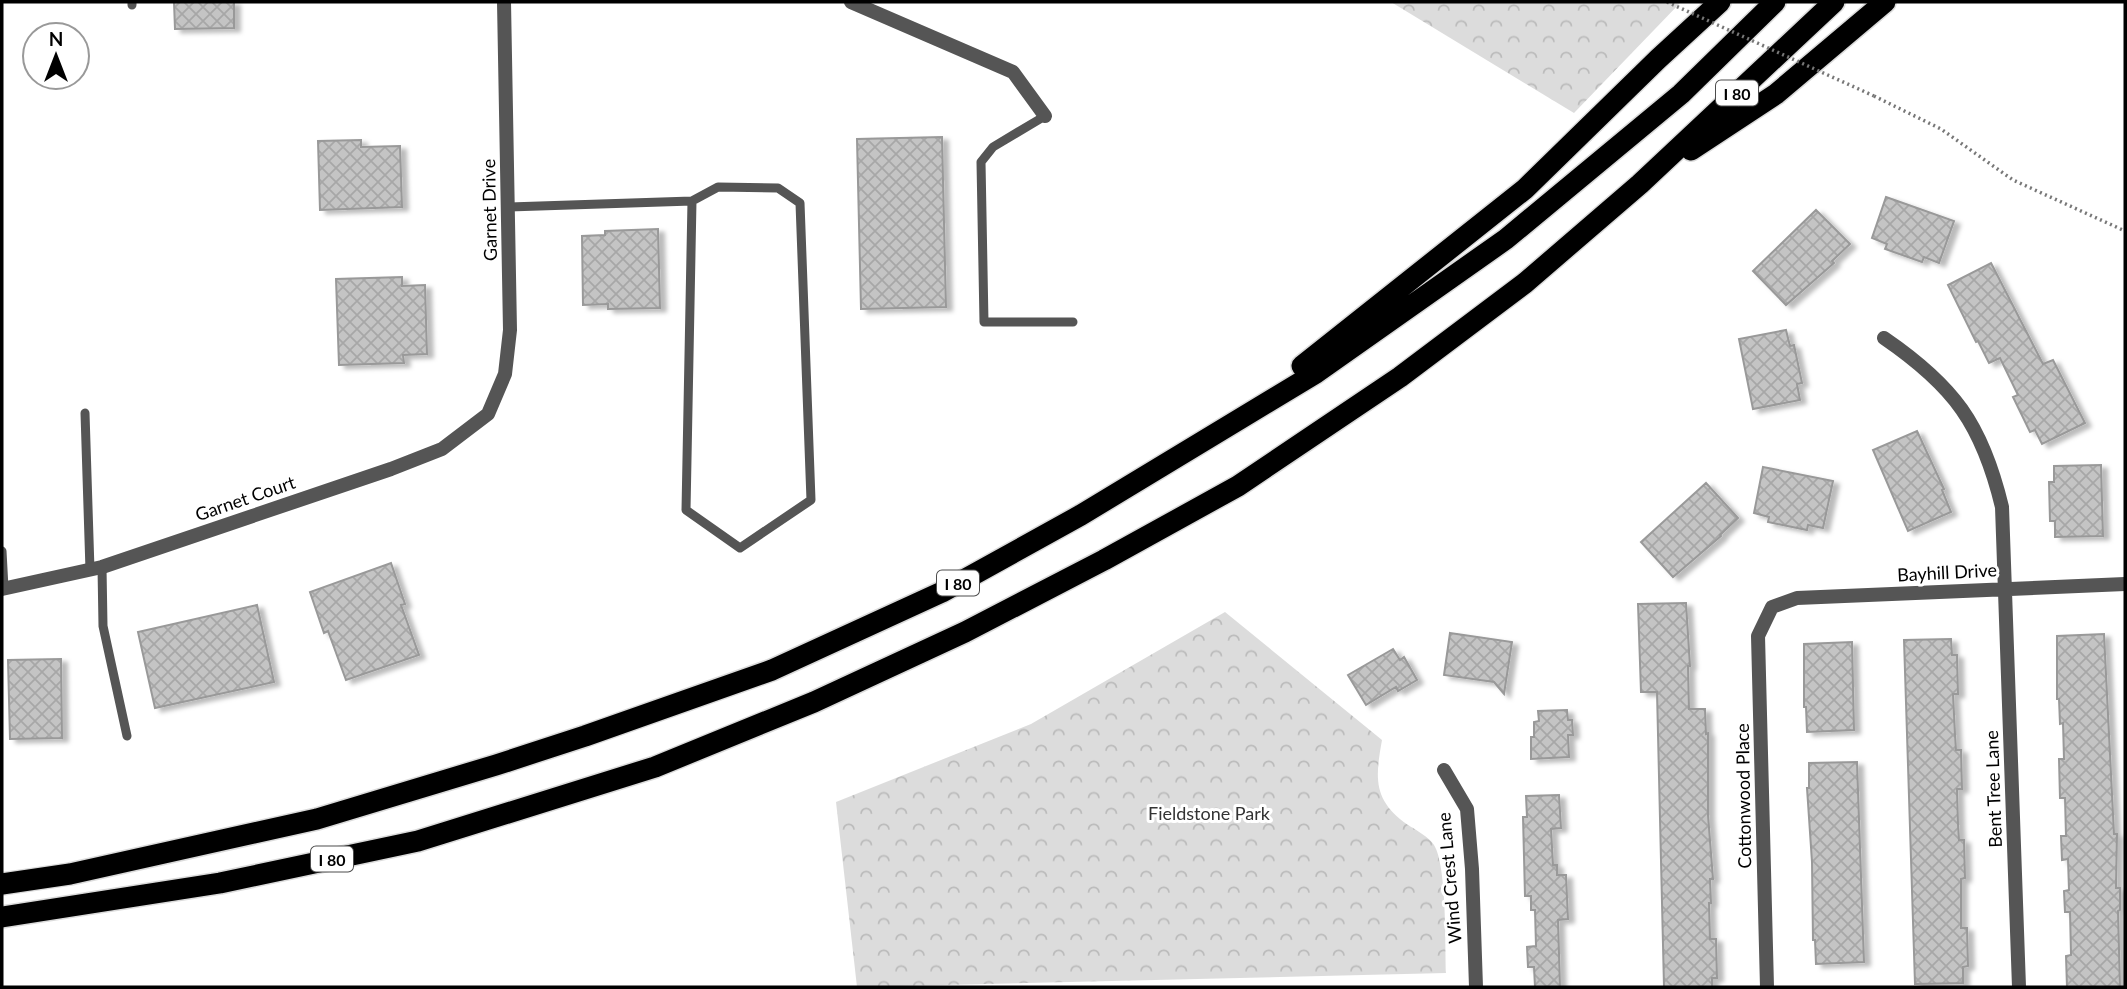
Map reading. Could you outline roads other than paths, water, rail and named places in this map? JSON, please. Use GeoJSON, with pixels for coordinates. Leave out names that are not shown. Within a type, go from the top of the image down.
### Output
{"type":"FeatureCollection","features":[{"type":"Feature","properties":{"kind":"highway"},"geometry":{"type":"LineString","coordinates":[[1221,431],[1525,189],[1720,2]]}},
{"type":"Feature","properties":{"kind":"highway","name":"I 80"},"geometry":{"type":"LineString","coordinates":[[2,884],[70,874],[317,819],[573,740],[772,670],[942,592],[1081,515],[1316,373],[1506,239],[1681,94],[1774,2]]}},
{"type":"Feature","properties":{"kind":"highway","name":"I 80"},"geometry":{"type":"LineString","coordinates":[[2,917],[220,883],[418,841],[655,767],[814,702],[965,632],[1238,486],[1401,377],[1525,283],[1640,184],[1834,2]]}},
{"type":"Feature","properties":{"kind":"highway"},"geometry":{"type":"LineString","coordinates":[[1640,184],[1776,94],[1885,2]]}},
{"type":"Feature","properties":{"kind":"street","name":"Garnet Drive"},"geometry":{"type":"LineString","coordinates":[[488,414],[505,374],[510,330],[504,2]]}},
{"type":"Feature","properties":{"kind":"street"},"geometry":{"type":"LineString","coordinates":[[851,2],[1013,72],[1045,116]]}},
{"type":"Feature","properties":{"kind":"street","name":"Bent Tree Lane"},"geometry":{"type":"LineString","coordinates":[[1884,338],[1915,359],[1957,401],[1986,452],[2001,507],[2019,987]]}},
{"type":"Feature","properties":{"kind":"street","name":"Garnet Court"},"geometry":{"type":"LineString","coordinates":[[3,588],[96,568],[330,490],[442,449],[488,414]]}},
{"type":"Feature","properties":{"kind":"street","name":"Bayhill Drive"},"geometry":{"type":"LineString","coordinates":[[1772,607],[1797,598],[2125,584]]}},
{"type":"Feature","properties":{"kind":"street","name":"Cottonwood Place"},"geometry":{"type":"LineString","coordinates":[[1767,987],[1758,636],[1772,607]]}},
{"type":"Feature","properties":{"kind":"street","name":"Wind Crest Lane"},"geometry":{"type":"LineString","coordinates":[[1444,770],[1466,809],[1472,869],[1476,987]]}},
{"type":"Feature","properties":{"kind":"lane"},"geometry":{"type":"LineString","coordinates":[[1045,116],[993,147],[981,162],[985,322],[1073,322]]}},
{"type":"Feature","properties":{"kind":"lane"},"geometry":{"type":"LineString","coordinates":[[509,207],[692,201],[718,187],[778,188],[800,203],[811,500],[740,548],[686,510],[692,201]]}},
{"type":"Feature","properties":{"kind":"lane"},"geometry":{"type":"LineString","coordinates":[[85,413],[103,626],[127,736]]}},
{"type":"Feature","properties":{"kind":"lane"},"geometry":{"type":"LineString","coordinates":[[2,551],[3,588]]}},
{"type":"Feature","properties":{"kind":"park label","name":"Fieldstone Park"},"geometry":{"type":"Point","coordinates":[1209,813]}}]}
